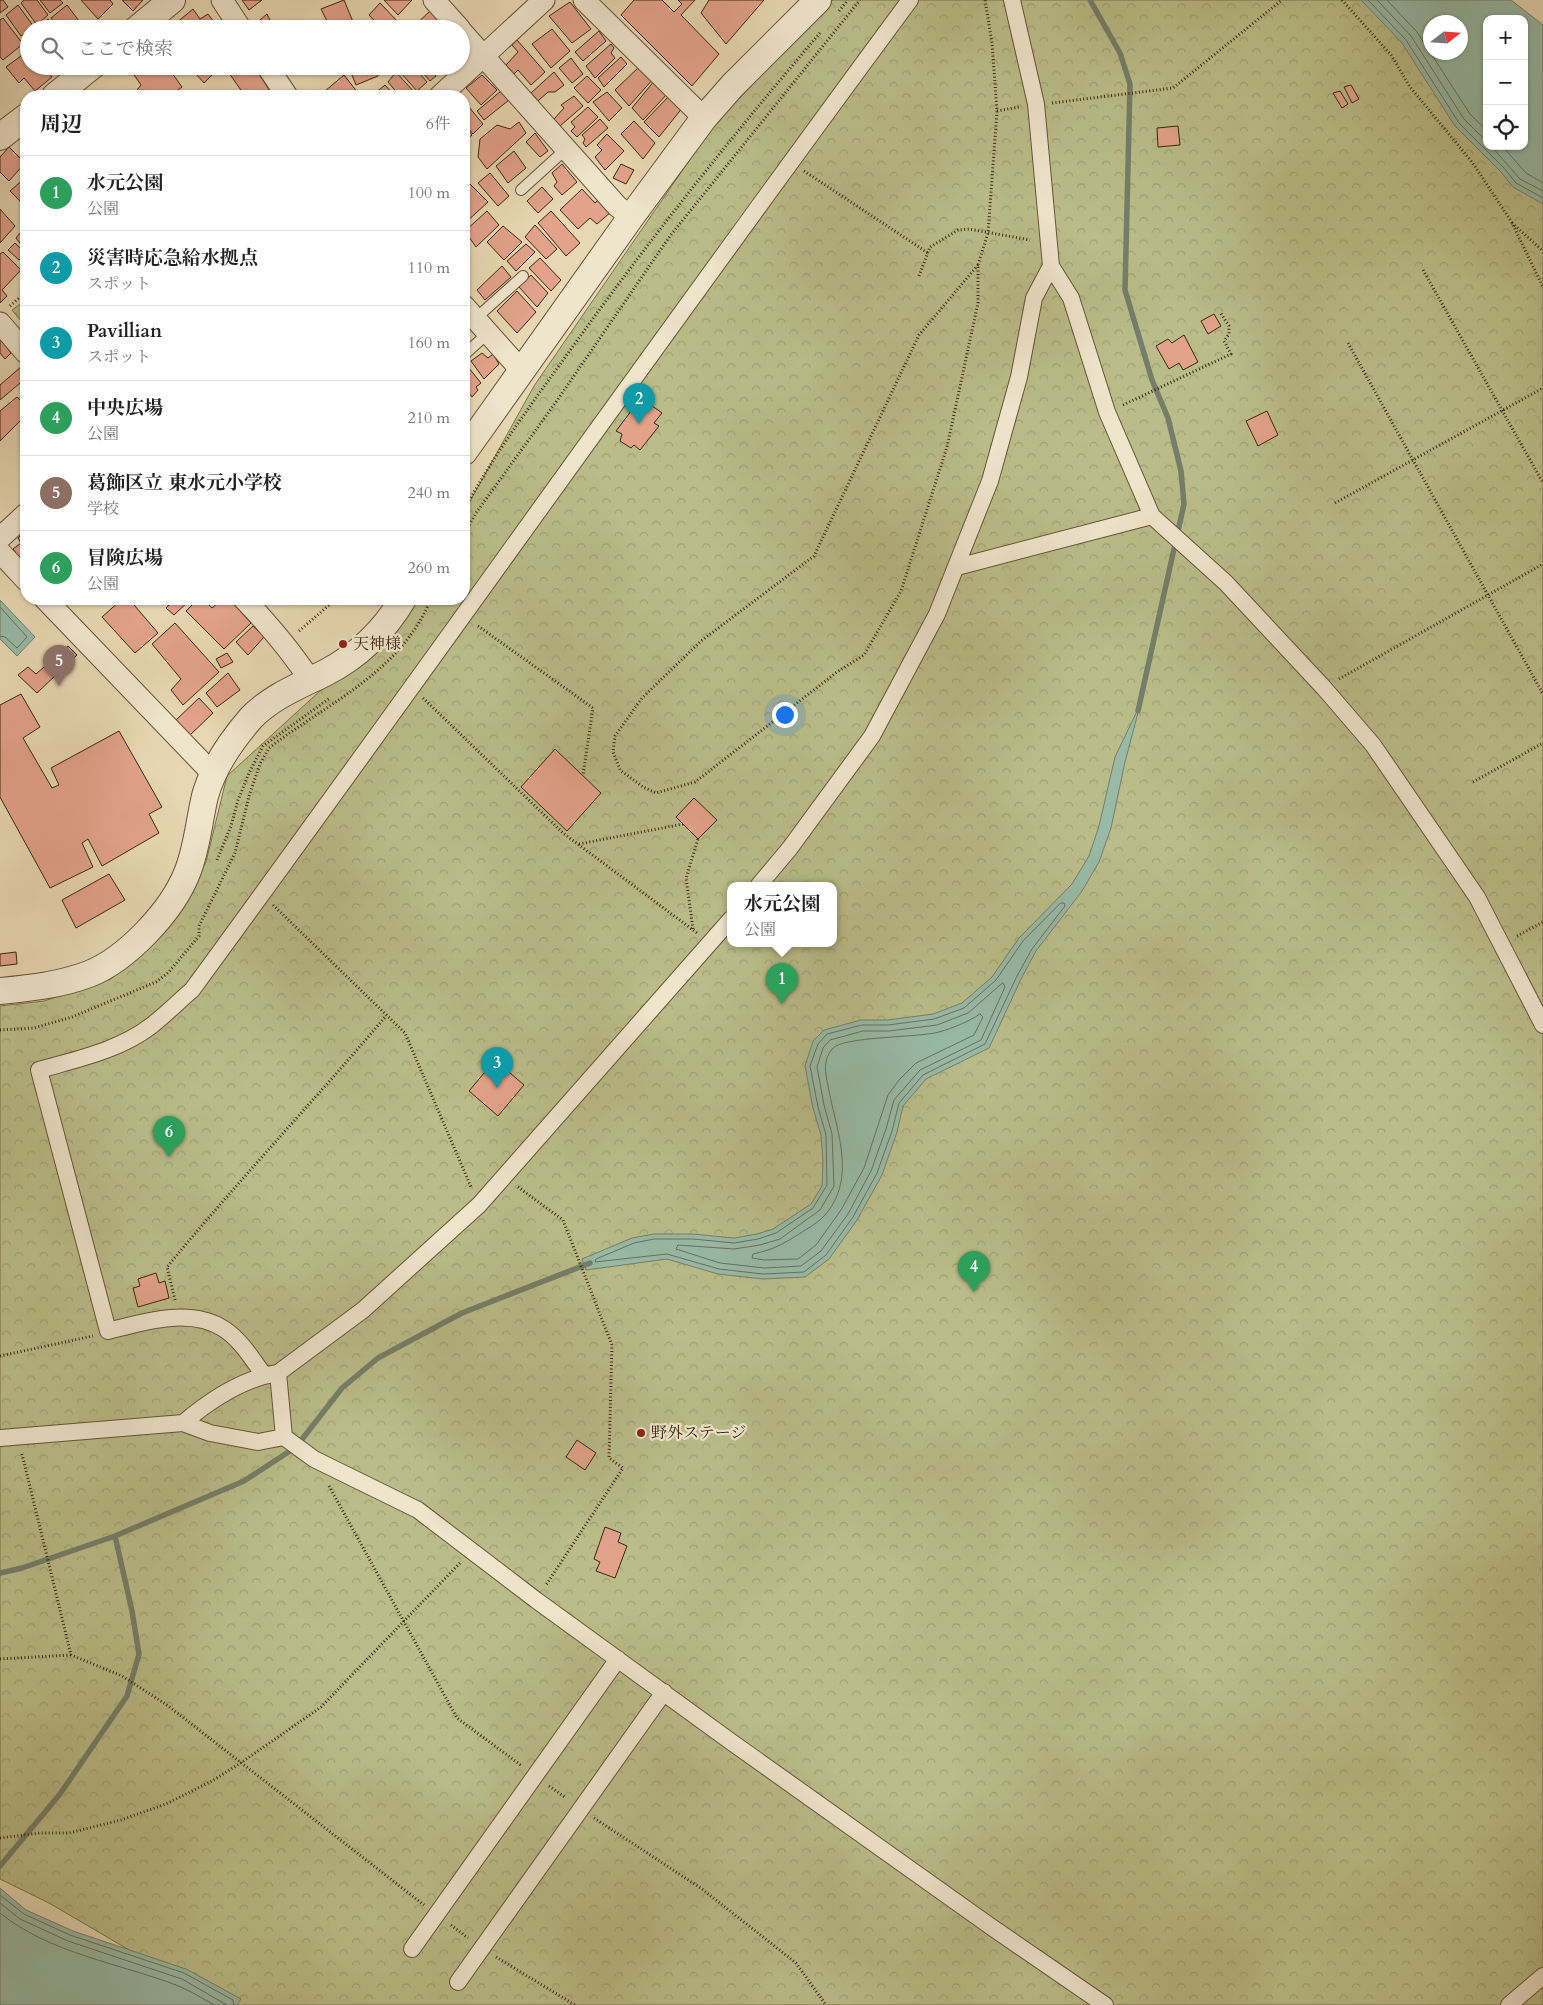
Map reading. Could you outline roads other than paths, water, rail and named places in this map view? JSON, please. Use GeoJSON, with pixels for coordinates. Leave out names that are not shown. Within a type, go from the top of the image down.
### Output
{"type":"FeatureCollection","features":[{"type":"Feature","properties":{"kind":"street"},"geometry":{"type":"LineString","coordinates":[[222,0],[236,20]]}},
{"type":"Feature","properties":{"kind":"street"},"geometry":{"type":"LineString","coordinates":[[434,0],[451,20]]}},
{"type":"Feature","properties":{"kind":"street"},"geometry":{"type":"LineString","coordinates":[[470,69],[544,0]]}},
{"type":"Feature","properties":{"kind":"street"},"geometry":{"type":"LineString","coordinates":[[584,0],[704,118]]}},
{"type":"Feature","properties":{"kind":"street"},"geometry":{"type":"LineString","coordinates":[[910,0],[543,503],[412,688],[192,990],[151,1026],[130,1040],[99,1053],[39,1070],[108,1331],[154,1320],[179,1318],[206,1321],[223,1328],[271,1374],[287,1438],[305,1453],[418,1510],[536,1600],[974,1914],[1105,2005]]}},
{"type":"Feature","properties":{"kind":"street"},"geometry":{"type":"LineString","coordinates":[[1012,0],[1036,104],[1051,266],[1071,298],[1107,412],[1152,516],[1226,583],[1324,688],[1373,744],[1477,897],[1543,1025]]}},
{"type":"Feature","properties":{"kind":"street"},"geometry":{"type":"LineString","coordinates":[[146,20],[163,3]]}},
{"type":"Feature","properties":{"kind":"street"},"geometry":{"type":"LineString","coordinates":[[470,443],[704,118],[733,85],[827,7]]}},
{"type":"Feature","properties":{"kind":"street"},"geometry":{"type":"LineString","coordinates":[[470,41],[617,206],[631,217]]}},
{"type":"Feature","properties":{"kind":"street"},"geometry":{"type":"LineString","coordinates":[[62,90],[81,75]]}},
{"type":"Feature","properties":{"kind":"street"},"geometry":{"type":"LineString","coordinates":[[273,75],[283,90]]}},
{"type":"Feature","properties":{"kind":"street"},"geometry":{"type":"LineString","coordinates":[[447,90],[463,75]]}},
{"type":"Feature","properties":{"kind":"street"},"geometry":{"type":"LineString","coordinates":[[762,882],[790,848],[872,736],[938,614],[990,481],[1019,377],[1034,298],[1051,266]]}},
{"type":"Feature","properties":{"kind":"street"},"geometry":{"type":"LineString","coordinates":[[3,316],[20,343]]}},
{"type":"Feature","properties":{"kind":"street"},"geometry":{"type":"LineString","coordinates":[[476,319],[521,370]]}},
{"type":"Feature","properties":{"kind":"street"},"geometry":{"type":"LineString","coordinates":[[957,567],[1152,516]]}},
{"type":"Feature","properties":{"kind":"street"},"geometry":{"type":"LineString","coordinates":[[0,538],[20,520]]}},
{"type":"Feature","properties":{"kind":"street"},"geometry":{"type":"LineString","coordinates":[[0,552],[20,574]]}},
{"type":"Feature","properties":{"kind":"street"},"geometry":{"type":"LineString","coordinates":[[51,605],[213,774]]}},
{"type":"Feature","properties":{"kind":"street"},"geometry":{"type":"LineString","coordinates":[[249,605],[284,644],[310,680]]}},
{"type":"Feature","properties":{"kind":"street"},"geometry":{"type":"LineString","coordinates":[[0,991],[46,987],[90,974],[107,964],[142,937],[176,895],[187,873],[201,822],[205,796],[213,774],[234,739],[252,717],[278,697],[356,654],[381,631],[399,605]]}},
{"type":"Feature","properties":{"kind":"street"},"geometry":{"type":"LineString","coordinates":[[183,1423],[210,1401],[271,1374],[363,1310],[478,1205],[727,924]]}},
{"type":"Feature","properties":{"kind":"street"},"geometry":{"type":"LineString","coordinates":[[0,1438],[183,1423],[210,1433],[258,1442],[287,1438]]}},
{"type":"Feature","properties":{"kind":"street"},"geometry":{"type":"LineString","coordinates":[[412,1949],[618,1659]]}},
{"type":"Feature","properties":{"kind":"street"},"geometry":{"type":"LineString","coordinates":[[458,1982],[664,1692]]}},
{"type":"Feature","properties":{"kind":"street"},"geometry":{"type":"LineString","coordinates":[[1509,2005],[1543,1976]]}},
{"type":"Feature","properties":{"kind":"lane"},"geometry":{"type":"LineString","coordinates":[[521,190],[566,149]]}},
{"type":"Feature","properties":{"kind":"lane"},"geometry":{"type":"LineString","coordinates":[[470,337],[476,319],[524,276]]}},
{"type":"Feature","properties":{"kind":"water"},"geometry":{"type":"Polygon","coordinates":[[[1361,0],[1511,0],[1543,25],[1543,204],[1513,187],[1501,172],[1455,126],[1402,43],[1361,0]]]}},
{"type":"Feature","properties":{"kind":"water"},"geometry":{"type":"Polygon","coordinates":[[[0,600],[35,637],[17,656],[0,639],[0,600]]]}},
{"type":"Feature","properties":{"kind":"water"},"geometry":{"type":"Polygon","coordinates":[[[1140,705],[1125,762],[1111,828],[1099,862],[1082,891],[1036,951],[989,1048],[926,1079],[903,1106],[897,1132],[882,1175],[857,1220],[829,1259],[805,1277],[763,1279],[718,1274],[667,1259],[586,1270],[582,1259],[632,1238],[654,1234],[693,1234],[734,1238],[757,1234],[773,1229],[811,1204],[822,1186],[823,1161],[821,1135],[813,1108],[805,1066],[813,1041],[824,1030],[861,1020],[888,1020],[933,1014],[962,1003],[992,977],[1019,938],[1072,884],[1089,856],[1099,826],[1115,757],[1140,705]]]}},
{"type":"Feature","properties":{"kind":"water"},"geometry":{"type":"Polygon","coordinates":[[[0,1888],[26,1910],[73,1931],[186,1969],[241,1999],[237,2005],[0,2005],[0,1888]]]}},
{"type":"Feature","properties":{"kind":"waterway"},"geometry":{"type":"LineString","coordinates":[[1090,0],[1120,53],[1130,84],[1125,290],[1152,380],[1168,418],[1181,471],[1184,504],[1138,711]]}},
{"type":"Feature","properties":{"kind":"waterway"},"geometry":{"type":"LineString","coordinates":[[0,1573],[22,1568],[115,1536],[244,1481],[296,1447],[342,1388],[378,1358],[462,1313],[590,1263]]}},
{"type":"Feature","properties":{"kind":"waterway"},"geometry":{"type":"LineString","coordinates":[[0,1866],[60,1794],[127,1696],[139,1654],[132,1611],[115,1536]]}},
{"type":"Feature","properties":{"kind":"place","name":"災害時応急給水拠点"},"geometry":{"type":"Point","coordinates":[639,424]}},
{"type":"Feature","properties":{"kind":"place","name":"天神様"},"geometry":{"type":"Point","coordinates":[343,644]}},
{"type":"Feature","properties":{"kind":"place","name":"葛飾区立 東水元小学校"},"geometry":{"type":"Point","coordinates":[59,686]}},
{"type":"Feature","properties":{"kind":"place","name":"水元公園"},"geometry":{"type":"Point","coordinates":[782,1004]}},
{"type":"Feature","properties":{"kind":"place","name":"Pavillian"},"geometry":{"type":"Point","coordinates":[497,1088]}},
{"type":"Feature","properties":{"kind":"place","name":"冒険広場"},"geometry":{"type":"Point","coordinates":[169,1157]}},
{"type":"Feature","properties":{"kind":"place","name":"中央広場"},"geometry":{"type":"Point","coordinates":[974,1292]}},
{"type":"Feature","properties":{"kind":"place","name":"野外ステージ"},"geometry":{"type":"Point","coordinates":[641,1433]}}]}
